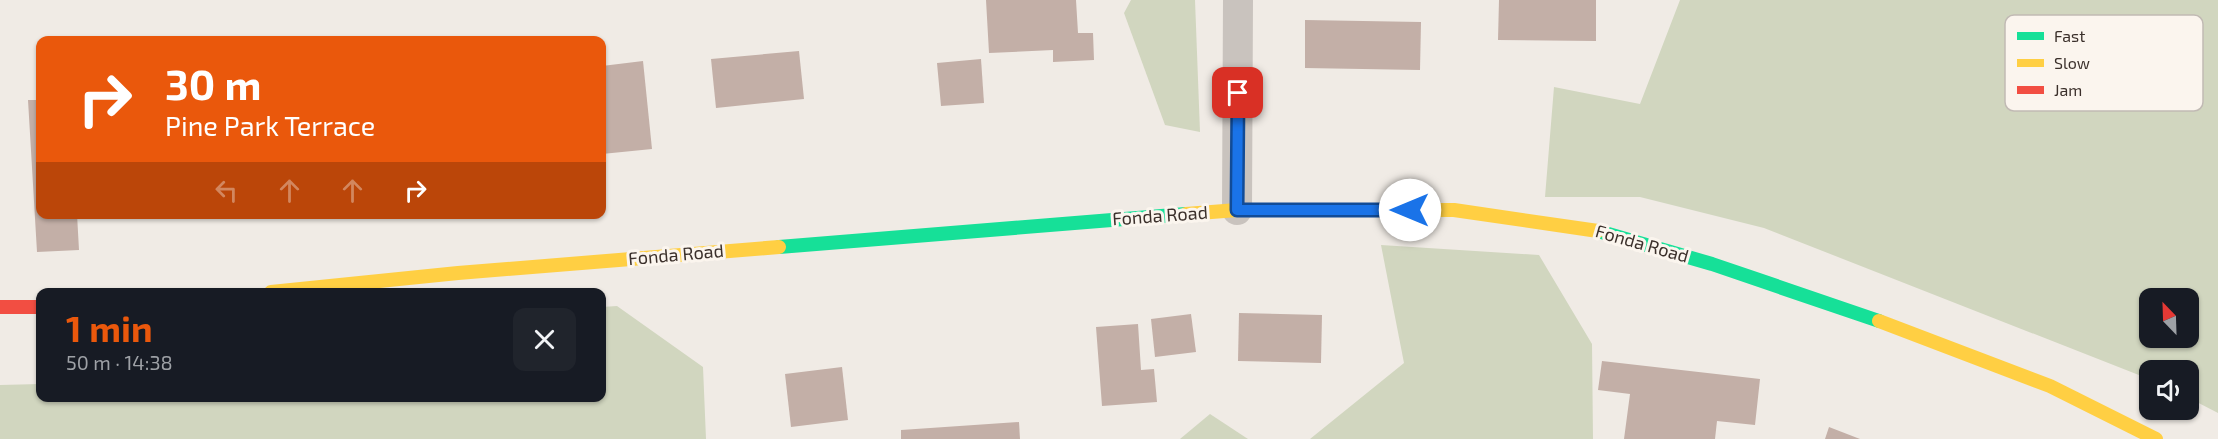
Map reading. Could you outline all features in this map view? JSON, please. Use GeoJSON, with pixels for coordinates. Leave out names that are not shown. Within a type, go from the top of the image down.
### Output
{"type":"FeatureCollection","features":[{"type":"Feature","properties":{"kind":"street"},"geometry":{"type":"LineString","coordinates":[[1237,210],[1238,0]]}},
{"type":"Feature","properties":{"kind":"street","name":"Fonda Road"},"geometry":{"type":"LineString","coordinates":[[311,288],[470,272],[1237,210],[1454,210],[1591,229],[1712,264],[1871,318],[2050,386],[2157,439]]}},
{"type":"Feature","properties":{"kind":"street"},"geometry":{"type":"LineString","coordinates":[[0,307],[36,307]]}},
{"type":"Feature","properties":{"kind":"green space"},"geometry":{"type":"Polygon","coordinates":[[[1131,0],[1195,0],[1200,132],[1165,125],[1124,13],[1131,0]]]}},
{"type":"Feature","properties":{"kind":"green space"},"geometry":{"type":"Polygon","coordinates":[[[1680,0],[2218,0],[2218,413],[2199,403],[2199,360],[2139,360],[2139,375],[1764,228],[1640,197],[1545,197],[1554,87],[1640,104],[1680,0]]]}},
{"type":"Feature","properties":{"kind":"green space"},"geometry":{"type":"Polygon","coordinates":[[[1381,245],[1539,255],[1592,344],[1593,439],[1310,439],[1404,363],[1381,245]]]}},
{"type":"Feature","properties":{"kind":"green space"},"geometry":{"type":"Polygon","coordinates":[[[617,306],[703,367],[706,439],[0,439],[0,385],[36,384],[36,402],[606,402],[606,307],[617,306]]]}},
{"type":"Feature","properties":{"kind":"green space"},"geometry":{"type":"Polygon","coordinates":[[[1210,414],[1248,439],[1180,439],[1210,414]]]}},
{"type":"Feature","properties":{"kind":"building"},"geometry":{"type":"Polygon","coordinates":[[[986,0],[1076,0],[1078,33],[1093,33],[1094,60],[1053,62],[1053,50],[989,53],[986,0]]]}},
{"type":"Feature","properties":{"kind":"building"},"geometry":{"type":"Polygon","coordinates":[[[1499,0],[1596,0],[1596,41],[1498,40],[1499,0]]]}},
{"type":"Feature","properties":{"kind":"building"},"geometry":{"type":"Polygon","coordinates":[[[1305,20],[1421,22],[1420,70],[1305,68],[1305,20]]]}},
{"type":"Feature","properties":{"kind":"building"},"geometry":{"type":"Polygon","coordinates":[[[799,51],[804,99],[716,108],[711,59],[799,51]]]}},
{"type":"Feature","properties":{"kind":"building"},"geometry":{"type":"Polygon","coordinates":[[[981,59],[984,103],[941,106],[937,63],[981,59]]]}},
{"type":"Feature","properties":{"kind":"building"},"geometry":{"type":"Polygon","coordinates":[[[643,61],[652,149],[606,154],[606,66],[643,61]]]}},
{"type":"Feature","properties":{"kind":"building"},"geometry":{"type":"Polygon","coordinates":[[[28,100],[36,100],[36,219],[77,219],[79,250],[37,252],[28,100]]]}},
{"type":"Feature","properties":{"kind":"building"},"geometry":{"type":"Polygon","coordinates":[[[1239,313],[1322,315],[1321,363],[1238,361],[1239,313]]]}},
{"type":"Feature","properties":{"kind":"building"},"geometry":{"type":"Polygon","coordinates":[[[1191,314],[1196,352],[1155,357],[1151,319],[1191,314]]]}},
{"type":"Feature","properties":{"kind":"building"},"geometry":{"type":"Polygon","coordinates":[[[1138,324],[1141,370],[1154,369],[1157,402],[1102,406],[1096,327],[1138,324]]]}},
{"type":"Feature","properties":{"kind":"building"},"geometry":{"type":"Polygon","coordinates":[[[1602,361],[1760,379],[1755,425],[1717,421],[1715,439],[1624,439],[1630,394],[1598,390],[1602,361]]]}},
{"type":"Feature","properties":{"kind":"building"},"geometry":{"type":"Polygon","coordinates":[[[842,367],[848,420],[791,427],[785,374],[842,367]]]}},
{"type":"Feature","properties":{"kind":"building"},"geometry":{"type":"Polygon","coordinates":[[[1019,422],[1020,439],[901,439],[901,430],[1019,422]]]}},
{"type":"Feature","properties":{"kind":"building"},"geometry":{"type":"Polygon","coordinates":[[[1829,427],[1860,439],[1825,439],[1829,427]]]}},
{"type":"Feature","properties":{"kind":"traffic: fast"},"geometry":{"type":"LineString","coordinates":[[779,247],[1186,214]]}},
{"type":"Feature","properties":{"kind":"traffic: fast"},"geometry":{"type":"LineString","coordinates":[[1598,231],[1712,264],[1879,321]]}},
{"type":"Feature","properties":{"kind":"traffic: slow"},"geometry":{"type":"LineString","coordinates":[[1186,214],[1237,210],[1454,210],[1598,231]]}},
{"type":"Feature","properties":{"kind":"traffic: slow"},"geometry":{"type":"LineString","coordinates":[[310,288],[458,273],[779,247]]}},
{"type":"Feature","properties":{"kind":"traffic: slow"},"geometry":{"type":"LineString","coordinates":[[1879,321],[2050,386],[2156,439]]}},
{"type":"Feature","properties":{"kind":"traffic: jam"},"geometry":{"type":"LineString","coordinates":[[0,307],[36,307]]}},
{"type":"Feature","properties":{"kind":"route"},"geometry":{"type":"LineString","coordinates":[[1238,93],[1237,210],[1410,210]]}}]}
